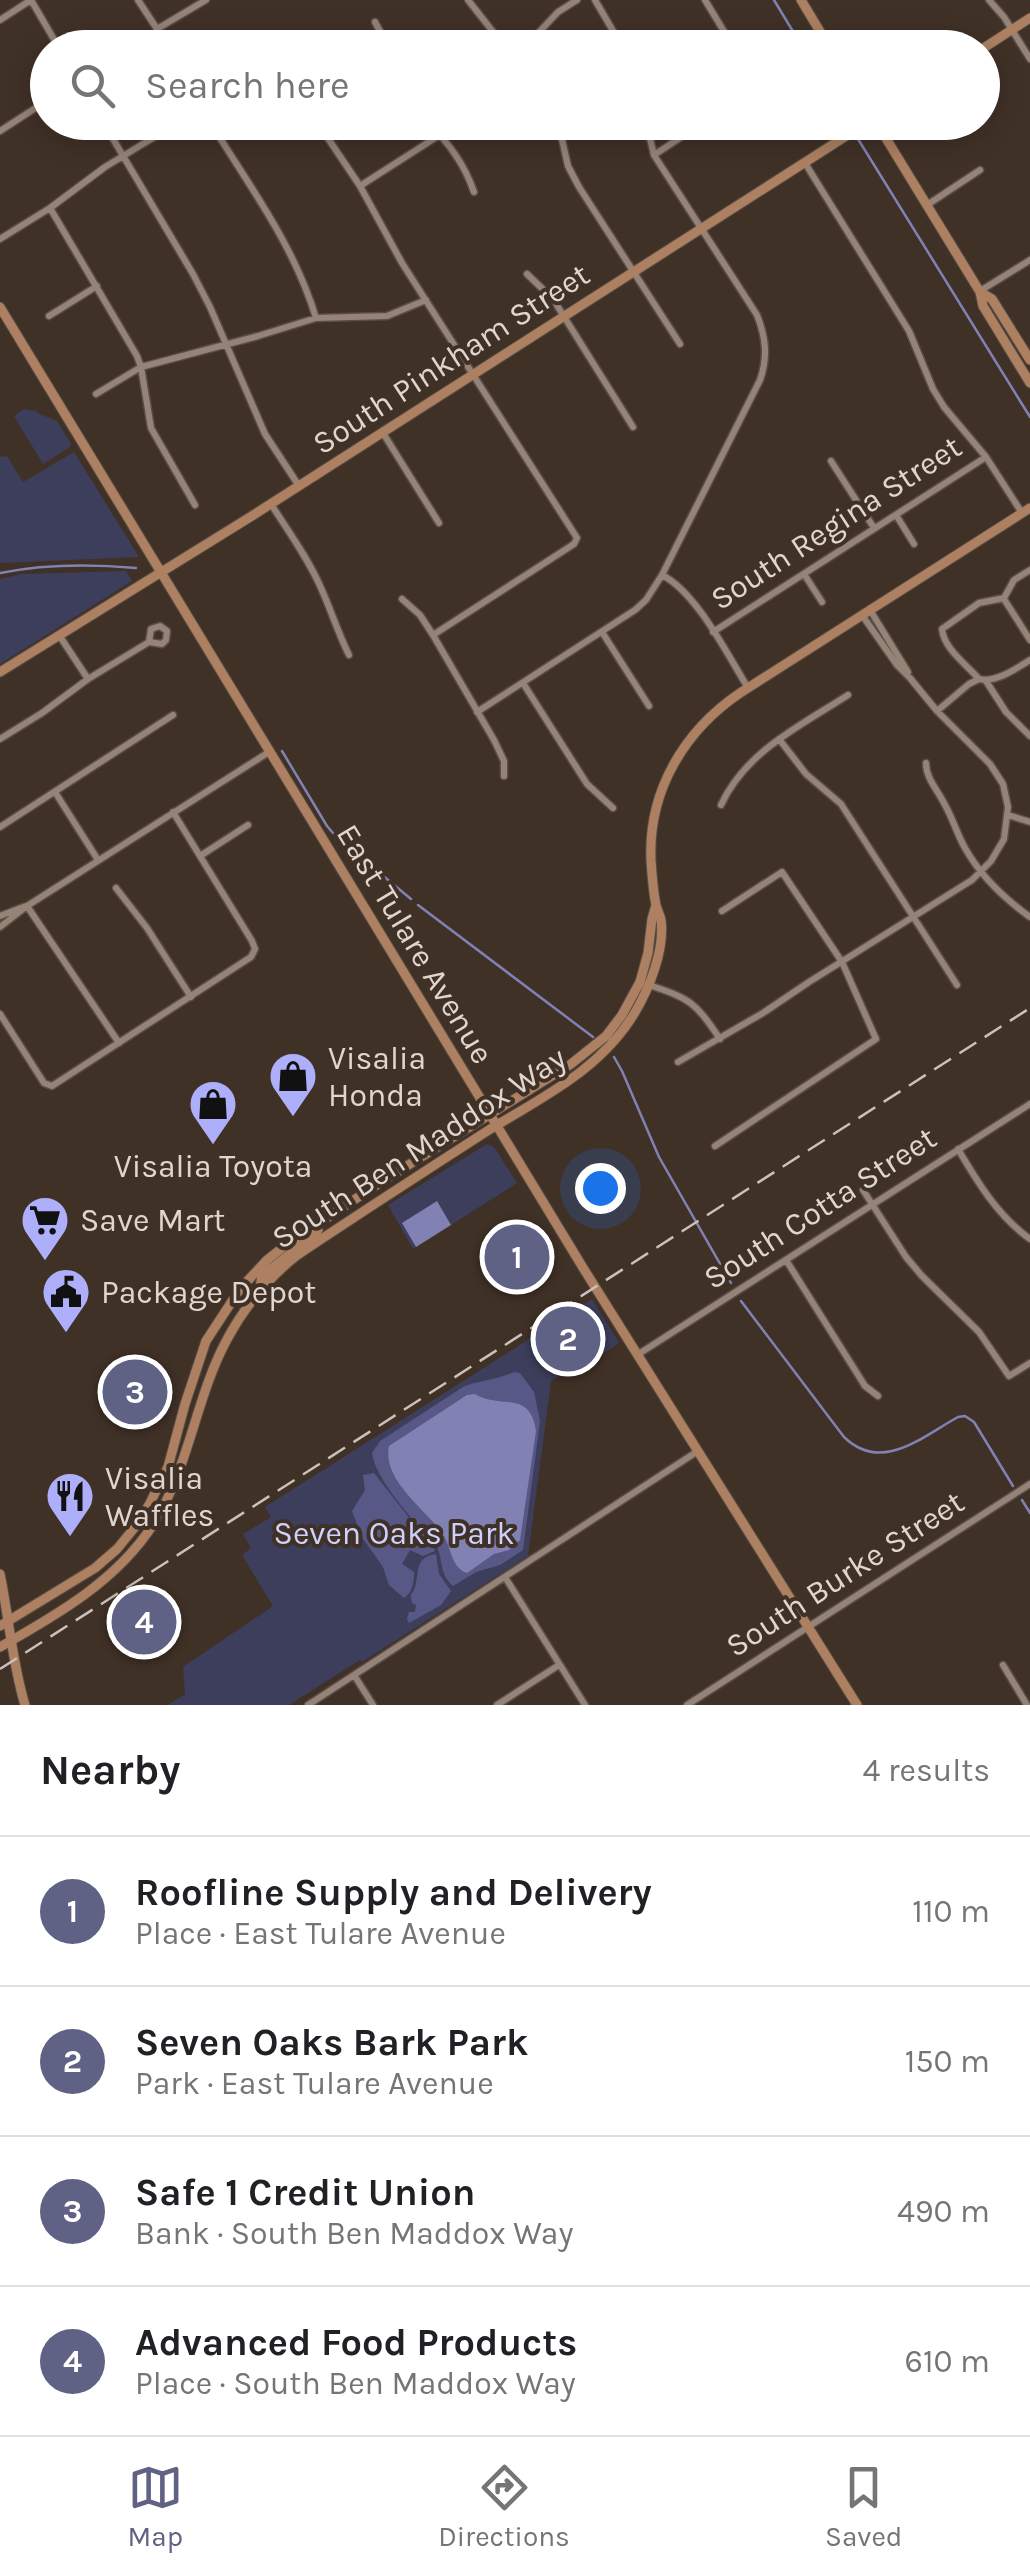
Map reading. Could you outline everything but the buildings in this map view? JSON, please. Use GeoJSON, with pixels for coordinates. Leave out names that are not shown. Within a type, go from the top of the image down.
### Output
{"type":"FeatureCollection","features":[{"type":"Feature","properties":{"kind":"main road"},"geometry":{"type":"LineString","coordinates":[[801,0],[819,30]]}},
{"type":"Feature","properties":{"kind":"main road"},"geometry":{"type":"LineString","coordinates":[[1000,38],[1030,18]]}},
{"type":"Feature","properties":{"kind":"main road","name":"South Pinkham Street"},"geometry":{"type":"LineString","coordinates":[[0,672],[271,504],[840,140]]}},
{"type":"Feature","properties":{"kind":"main road"},"geometry":{"type":"LineString","coordinates":[[887,140],[980,292],[983,306],[1030,383]]}},
{"type":"Feature","properties":{"kind":"main road"},"geometry":{"type":"LineString","coordinates":[[980,292],[992,299],[1030,360]]}},
{"type":"Feature","properties":{"kind":"main road","name":"East Tulare Avenue"},"geometry":{"type":"LineString","coordinates":[[0,307],[497,1126],[857,1705]]}},
{"type":"Feature","properties":{"kind":"main road","name":"South Ben Maddox Way"},"geometry":{"type":"LineString","coordinates":[[5,1645],[94,1588],[141,1541],[170,1495],[224,1344],[260,1288],[296,1256],[569,1082],[597,1060],[629,1021],[648,984],[660,938],[652,833],[664,784],[697,729],[748,688],[1026,510]]}},
{"type":"Feature","properties":{"kind":"main road","name":"South Ben Maddox Way"},"geometry":{"type":"LineString","coordinates":[[3,1626],[89,1573],[122,1544],[149,1505],[168,1467],[206,1341],[240,1288],[267,1260],[317,1224],[601,1041],[628,1005],[641,978],[656,905]]}},
{"type":"Feature","properties":{"kind":"main road"},"geometry":{"type":"LineString","coordinates":[[260,1288],[262,1276],[314,1234],[317,1224]]}},
{"type":"Feature","properties":{"kind":"main road"},"geometry":{"type":"LineString","coordinates":[[0,1574],[5,1645],[26,1705]]}},
{"type":"Feature","properties":{"kind":"street"},"geometry":{"type":"LineString","coordinates":[[0,20],[30,0],[48,30]]}},
{"type":"Feature","properties":{"kind":"street"},"geometry":{"type":"LineString","coordinates":[[138,0],[157,29],[206,0]]}},
{"type":"Feature","properties":{"kind":"street"},"geometry":{"type":"LineString","coordinates":[[468,0],[492,30]]}},
{"type":"Feature","properties":{"kind":"street"},"geometry":{"type":"LineString","coordinates":[[541,30],[577,0]]}},
{"type":"Feature","properties":{"kind":"street"},"geometry":{"type":"LineString","coordinates":[[595,0],[612,30]]}},
{"type":"Feature","properties":{"kind":"street"},"geometry":{"type":"LineString","coordinates":[[705,0],[723,30]]}},
{"type":"Feature","properties":{"kind":"street"},"geometry":{"type":"LineString","coordinates":[[989,0],[1030,59]]}},
{"type":"Feature","properties":{"kind":"street"},"geometry":{"type":"LineString","coordinates":[[375,22],[379,30]]}},
{"type":"Feature","properties":{"kind":"street"},"geometry":{"type":"LineString","coordinates":[[0,131],[30,112]]}},
{"type":"Feature","properties":{"kind":"street"},"geometry":{"type":"LineString","coordinates":[[114,140],[193,274],[264,434],[299,486]]}},
{"type":"Feature","properties":{"kind":"street"},"geometry":{"type":"LineString","coordinates":[[0,238],[149,140]]}},
{"type":"Feature","properties":{"kind":"street"},"geometry":{"type":"LineString","coordinates":[[221,140],[285,242],[316,318]]}},
{"type":"Feature","properties":{"kind":"street"},"geometry":{"type":"LineString","coordinates":[[329,140],[577,538],[574,544],[433,635]]}},
{"type":"Feature","properties":{"kind":"street"},"geometry":{"type":"LineString","coordinates":[[360,186],[435,140]]}},
{"type":"Feature","properties":{"kind":"street"},"geometry":{"type":"LineString","coordinates":[[444,140],[467,171],[474,192]]}},
{"type":"Feature","properties":{"kind":"street"},"geometry":{"type":"LineString","coordinates":[[561,140],[573,176],[680,344]]}},
{"type":"Feature","properties":{"kind":"street"},"geometry":{"type":"LineString","coordinates":[[477,712],[646,600],[662,575],[765,364],[764,332],[758,315],[654,154],[650,140]]}},
{"type":"Feature","properties":{"kind":"street"},"geometry":{"type":"LineString","coordinates":[[654,154],[676,140]]}},
{"type":"Feature","properties":{"kind":"street"},"geometry":{"type":"LineString","coordinates":[[805,162],[909,331],[944,407],[1026,510]]}},
{"type":"Feature","properties":{"kind":"street"},"geometry":{"type":"LineString","coordinates":[[927,205],[980,170]]}},
{"type":"Feature","properties":{"kind":"street"},"geometry":{"type":"LineString","coordinates":[[50,208],[129,339],[141,366],[151,428],[194,505]]}},
{"type":"Feature","properties":{"kind":"street"},"geometry":{"type":"LineString","coordinates":[[980,292],[1030,260]]}},
{"type":"Feature","properties":{"kind":"street"},"geometry":{"type":"LineString","coordinates":[[526,274],[552,299],[634,427]]}},
{"type":"Feature","properties":{"kind":"street"},"geometry":{"type":"LineString","coordinates":[[49,316],[97,286]]}},
{"type":"Feature","properties":{"kind":"street"},"geometry":{"type":"LineString","coordinates":[[96,394],[141,366],[316,318],[387,316],[426,300]]}},
{"type":"Feature","properties":{"kind":"street"},"geometry":{"type":"LineString","coordinates":[[383,433],[439,523]]}},
{"type":"Feature","properties":{"kind":"street","name":"South Regina Street"},"geometry":{"type":"LineString","coordinates":[[713,632],[986,457]]}},
{"type":"Feature","properties":{"kind":"street"},"geometry":{"type":"LineString","coordinates":[[831,461],[874,528]]}},
{"type":"Feature","properties":{"kind":"street"},"geometry":{"type":"LineString","coordinates":[[271,504],[314,574],[349,656]]}},
{"type":"Feature","properties":{"kind":"street"},"geometry":{"type":"LineString","coordinates":[[896,515],[914,544]]}},
{"type":"Feature","properties":{"kind":"street"},"geometry":{"type":"LineString","coordinates":[[1030,570],[1014,580],[1004,598],[980,603],[942,629],[941,635],[1030,736]]}},
{"type":"Feature","properties":{"kind":"street"},"geometry":{"type":"LineString","coordinates":[[804,574],[822,602]]}},
{"type":"Feature","properties":{"kind":"street"},"geometry":{"type":"LineString","coordinates":[[662,575],[691,598],[748,688]]}},
{"type":"Feature","properties":{"kind":"street"},"geometry":{"type":"LineString","coordinates":[[1004,598],[1030,640]]}},
{"type":"Feature","properties":{"kind":"street"},"geometry":{"type":"LineString","coordinates":[[402,599],[420,615],[433,635],[504,762],[504,776]]}},
{"type":"Feature","properties":{"kind":"street"},"geometry":{"type":"LineString","coordinates":[[678,1062],[982,871],[1004,839],[1007,796],[997,774],[890,658],[866,613]]}},
{"type":"Feature","properties":{"kind":"street"},"geometry":{"type":"LineString","coordinates":[[602,632],[649,706]]}},
{"type":"Feature","properties":{"kind":"street"},"geometry":{"type":"LineString","coordinates":[[59,635],[88,679]]}},
{"type":"Feature","properties":{"kind":"street"},"geometry":{"type":"LineString","coordinates":[[0,739],[149,642]]}},
{"type":"Feature","properties":{"kind":"street"},"geometry":{"type":"LineString","coordinates":[[937,711],[969,684],[1015,670],[1030,660]]}},
{"type":"Feature","properties":{"kind":"street"},"geometry":{"type":"LineString","coordinates":[[523,683],[587,784],[613,808]]}},
{"type":"Feature","properties":{"kind":"street"},"geometry":{"type":"LineString","coordinates":[[721,806],[729,788],[753,758],[848,695]]}},
{"type":"Feature","properties":{"kind":"street"},"geometry":{"type":"LineString","coordinates":[[0,827],[173,715]]}},
{"type":"Feature","properties":{"kind":"street"},"geometry":{"type":"LineString","coordinates":[[780,739],[806,774],[841,804],[957,985]]}},
{"type":"Feature","properties":{"kind":"street"},"geometry":{"type":"LineString","coordinates":[[0,926],[269,752]]}},
{"type":"Feature","properties":{"kind":"street"},"geometry":{"type":"LineString","coordinates":[[926,763],[926,774],[966,849],[1014,905],[1030,916]]}},
{"type":"Feature","properties":{"kind":"street"},"geometry":{"type":"LineString","coordinates":[[55,792],[98,860]]}},
{"type":"Feature","properties":{"kind":"street"},"geometry":{"type":"LineString","coordinates":[[0,1014],[48,1086],[248,961],[254,953],[252,941],[173,812]]}},
{"type":"Feature","properties":{"kind":"street"},"geometry":{"type":"LineString","coordinates":[[1008,816],[1030,822]]}},
{"type":"Feature","properties":{"kind":"street"},"geometry":{"type":"LineString","coordinates":[[200,856],[248,825]]}},
{"type":"Feature","properties":{"kind":"street"},"geometry":{"type":"LineString","coordinates":[[715,1146],[876,1038],[842,962],[782,872],[722,911]]}},
{"type":"Feature","properties":{"kind":"street"},"geometry":{"type":"LineString","coordinates":[[116,888],[191,997]]}},
{"type":"Feature","properties":{"kind":"street"},"geometry":{"type":"LineString","coordinates":[[0,916],[28,906]]}},
{"type":"Feature","properties":{"kind":"street"},"geometry":{"type":"LineString","coordinates":[[28,906],[119,1043]]}},
{"type":"Feature","properties":{"kind":"street"},"geometry":{"type":"LineString","coordinates":[[648,984],[688,1000],[701,1011],[720,1039]]}},
{"type":"Feature","properties":{"kind":"street","name":"South Cotta Street"},"geometry":{"type":"LineString","coordinates":[[638,1355],[1030,1104]]}},
{"type":"Feature","properties":{"kind":"street"},"geometry":{"type":"LineString","coordinates":[[958,1150],[1001,1214],[1030,1240]]}},
{"type":"Feature","properties":{"kind":"street"},"geometry":{"type":"LineString","coordinates":[[863,1190],[906,1256],[980,1332],[1010,1376],[1030,1362]]}},
{"type":"Feature","properties":{"kind":"street"},"geometry":{"type":"LineString","coordinates":[[786,1260],[865,1386],[878,1396]]}},
{"type":"Feature","properties":{"kind":"street"},"geometry":{"type":"LineString","coordinates":[[308,1705],[698,1451]]}},
{"type":"Feature","properties":{"kind":"street","name":"South Burke Street"},"geometry":{"type":"LineString","coordinates":[[687,1705],[1030,1484]]}},
{"type":"Feature","properties":{"kind":"street"},"geometry":{"type":"LineString","coordinates":[[504,1577],[585,1705]]}},
{"type":"Feature","properties":{"kind":"street"},"geometry":{"type":"LineString","coordinates":[[497,1705],[560,1665]]}},
{"type":"Feature","properties":{"kind":"street"},"geometry":{"type":"LineString","coordinates":[[1003,1665],[1028,1705]]}},
{"type":"Feature","properties":{"kind":"street"},"geometry":{"type":"LineString","coordinates":[[354,1675],[373,1705]]}},
{"type":"Feature","properties":{"kind":"green space"},"geometry":{"type":"Polygon","coordinates":[[[24,409],[57,421],[70,447],[43,464],[14,416],[24,409]]]}},
{"type":"Feature","properties":{"kind":"green space"},"geometry":{"type":"Polygon","coordinates":[[[74,452],[139,557],[0,563],[0,457],[7,456],[23,482],[74,452]]]}},
{"type":"Feature","properties":{"kind":"green space"},"geometry":{"type":"Polygon","coordinates":[[[126,571],[132,581],[0,664],[0,579],[22,574],[126,571]]]}},
{"type":"Feature","properties":{"kind":"green space"},"geometry":{"type":"Polygon","coordinates":[[[487,1144],[494,1147],[517,1183],[451,1225],[437,1201],[403,1223],[416,1247],[413,1249],[388,1205],[487,1144]]]}},
{"type":"Feature","properties":{"kind":"green space","name":"Seven Oaks Park"},"geometry":{"type":"Polygon","coordinates":[[[592,1299],[619,1343],[602,1354],[599,1350],[551,1381],[528,1556],[289,1705],[168,1705],[185,1694],[183,1667],[273,1606],[242,1555],[251,1548],[243,1534],[271,1517],[265,1507],[592,1299]]]}},
{"type":"Feature","properties":{"kind":"green space"},"geometry":{"type":"Polygon","coordinates":[[[520,1373],[534,1392],[540,1421],[523,1550],[453,1586],[445,1576],[435,1543],[390,1491],[372,1453],[380,1441],[463,1387],[520,1373]]]}},
{"type":"Feature","properties":{"kind":"green space"},"geometry":{"type":"Polygon","coordinates":[[[374,1473],[435,1551],[423,1556],[410,1550],[402,1564],[414,1572],[414,1579],[404,1598],[389,1585],[352,1511],[365,1490],[363,1475],[374,1473]]]}},
{"type":"Feature","properties":{"kind":"green space"},"geometry":{"type":"Polygon","coordinates":[[[436,1554],[439,1574],[451,1591],[441,1605],[409,1623],[409,1612],[415,1612],[411,1595],[419,1566],[424,1558],[436,1554]]]}},
{"type":"Feature","properties":{"kind":"shaded area"},"geometry":{"type":"Polygon","coordinates":[[[437,1201],[451,1225],[416,1247],[402,1223],[437,1201]]]}},
{"type":"Feature","properties":{"kind":"shaded area"},"geometry":{"type":"Polygon","coordinates":[[[467,1395],[521,1405],[533,1418],[536,1431],[520,1540],[467,1573],[454,1561],[442,1533],[398,1482],[389,1446],[467,1395]]]}},
{"type":"Feature","properties":{"kind":"waterway"},"geometry":{"type":"LineString","coordinates":[[774,0],[792,30]]}},
{"type":"Feature","properties":{"kind":"waterway"},"geometry":{"type":"LineString","coordinates":[[859,140],[1030,417]]}},
{"type":"Feature","properties":{"kind":"waterway"},"geometry":{"type":"LineString","coordinates":[[0,573],[68,566],[136,568]]}},
{"type":"Feature","properties":{"kind":"waterway"},"geometry":{"type":"LineString","coordinates":[[282,751],[333,833]]}},
{"type":"Feature","properties":{"kind":"waterway"},"geometry":{"type":"LineString","coordinates":[[341,841],[411,899]]}},
{"type":"Feature","properties":{"kind":"waterway"},"geometry":{"type":"LineString","coordinates":[[418,905],[593,1037]]}},
{"type":"Feature","properties":{"kind":"waterway"},"geometry":{"type":"LineString","coordinates":[[614,1057],[659,1157],[731,1283]]}},
{"type":"Feature","properties":{"kind":"waterway"},"geometry":{"type":"LineString","coordinates":[[741,1301],[844,1437],[858,1448],[873,1452],[902,1448],[965,1416],[974,1422],[1013,1486]]}},
{"type":"Feature","properties":{"kind":"waterway"},"geometry":{"type":"LineString","coordinates":[[1022,1500],[1030,1513]]}},
{"type":"Feature","properties":{"kind":"railway"},"geometry":{"type":"LineString","coordinates":[[0,1669],[1030,1008]]}},
{"type":"Feature","properties":{"kind":"place","name":"Visalia Honda"},"geometry":{"type":"Point","coordinates":[293,1118]}},
{"type":"Feature","properties":{"kind":"place","name":"Visalia Toyota"},"geometry":{"type":"Point","coordinates":[213,1146]}},
{"type":"Feature","properties":{"kind":"place","name":"Roofline Supply and Delivery"},"geometry":{"type":"Point","coordinates":[517,1257]}},
{"type":"Feature","properties":{"kind":"place","name":"Save Mart"},"geometry":{"type":"Point","coordinates":[45,1262]}},
{"type":"Feature","properties":{"kind":"place","name":"Package Depot"},"geometry":{"type":"Point","coordinates":[66,1334]}},
{"type":"Feature","properties":{"kind":"place","name":"Seven Oaks Bark Park"},"geometry":{"type":"Point","coordinates":[568,1339]}},
{"type":"Feature","properties":{"kind":"place","name":"Safe 1 Credit Union"},"geometry":{"type":"Point","coordinates":[135,1392]}},
{"type":"Feature","properties":{"kind":"place","name":"Visalia Waffles"},"geometry":{"type":"Point","coordinates":[70,1538]}},
{"type":"Feature","properties":{"kind":"place","name":"Advanced Food Products"},"geometry":{"type":"Point","coordinates":[144,1622]}}]}
